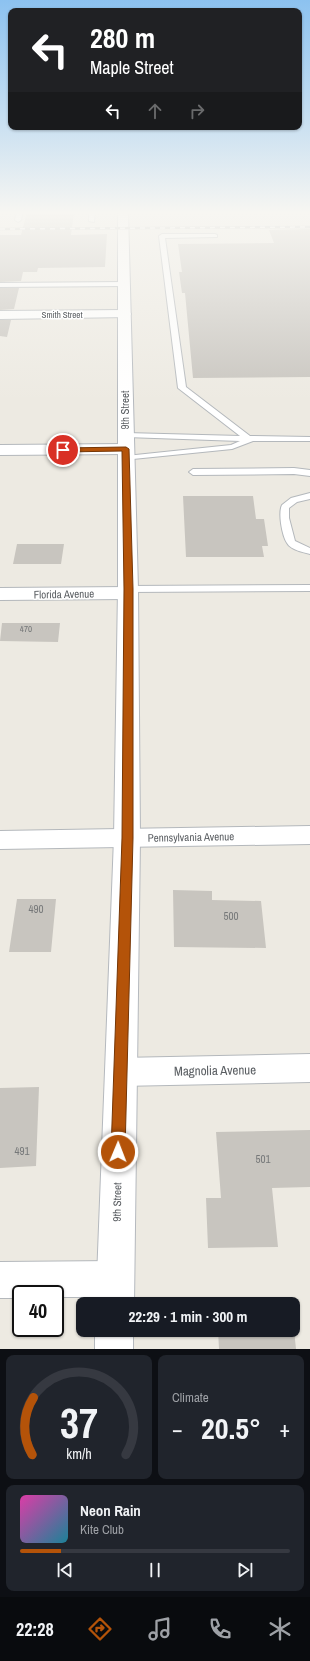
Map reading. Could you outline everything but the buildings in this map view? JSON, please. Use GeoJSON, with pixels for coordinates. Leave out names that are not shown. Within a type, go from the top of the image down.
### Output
{"type":"FeatureCollection","features":[{"type":"Feature","properties":{"kind":"street","name":"9th Street"},"geometry":{"type":"LineString","coordinates":[[115,1292],[120,1072],[128,838],[128,591],[125,275]]}},
{"type":"Feature","properties":{"kind":"street","name":"Smith Street"},"geometry":{"type":"LineString","coordinates":[[0,315],[125,314]]}},
{"type":"Feature","properties":{"kind":"street"},"geometry":{"type":"LineString","coordinates":[[0,450],[126,447]]}},
{"type":"Feature","properties":{"kind":"street","name":"Florida Avenue"},"geometry":{"type":"LineString","coordinates":[[0,594],[128,591]]}},
{"type":"Feature","properties":{"kind":"street","name":"Pennsylvania Avenue"},"geometry":{"type":"LineString","coordinates":[[0,840],[310,835]]}},
{"type":"Feature","properties":{"kind":"street","name":"Magnolia Avenue"},"geometry":{"type":"LineString","coordinates":[[120,1072],[310,1068]]}},
{"type":"Feature","properties":{"kind":"street"},"geometry":{"type":"LineString","coordinates":[[0,1280],[115,1292]]}},
{"type":"Feature","properties":{"kind":"street"},"geometry":{"type":"LineString","coordinates":[[114,1337],[114,1349]]}},
{"type":"Feature","properties":{"kind":"lane"},"geometry":{"type":"LineString","coordinates":[[167,275],[182,388],[250,440]]}},
{"type":"Feature","properties":{"kind":"lane"},"geometry":{"type":"LineString","coordinates":[[0,285],[125,284]]}},
{"type":"Feature","properties":{"kind":"lane"},"geometry":{"type":"LineString","coordinates":[[126,447],[228,438],[250,440],[310,439]]}},
{"type":"Feature","properties":{"kind":"lane"},"geometry":{"type":"LineString","coordinates":[[126,447],[232,447],[250,440]]}},
{"type":"Feature","properties":{"kind":"lane"},"geometry":{"type":"LineString","coordinates":[[193,472],[294,471],[310,473]]}},
{"type":"Feature","properties":{"kind":"lane"},"geometry":{"type":"LineString","coordinates":[[310,496],[294,500],[285,507],[284,518],[291,542],[300,548],[310,551]]}},
{"type":"Feature","properties":{"kind":"lane"},"geometry":{"type":"LineString","coordinates":[[128,591],[310,588]]}},
{"type":"Feature","properties":{"kind":"route"},"geometry":{"type":"LineString","coordinates":[[63,450],[126,449],[128,589],[128,838],[118,1152]]}}]}
